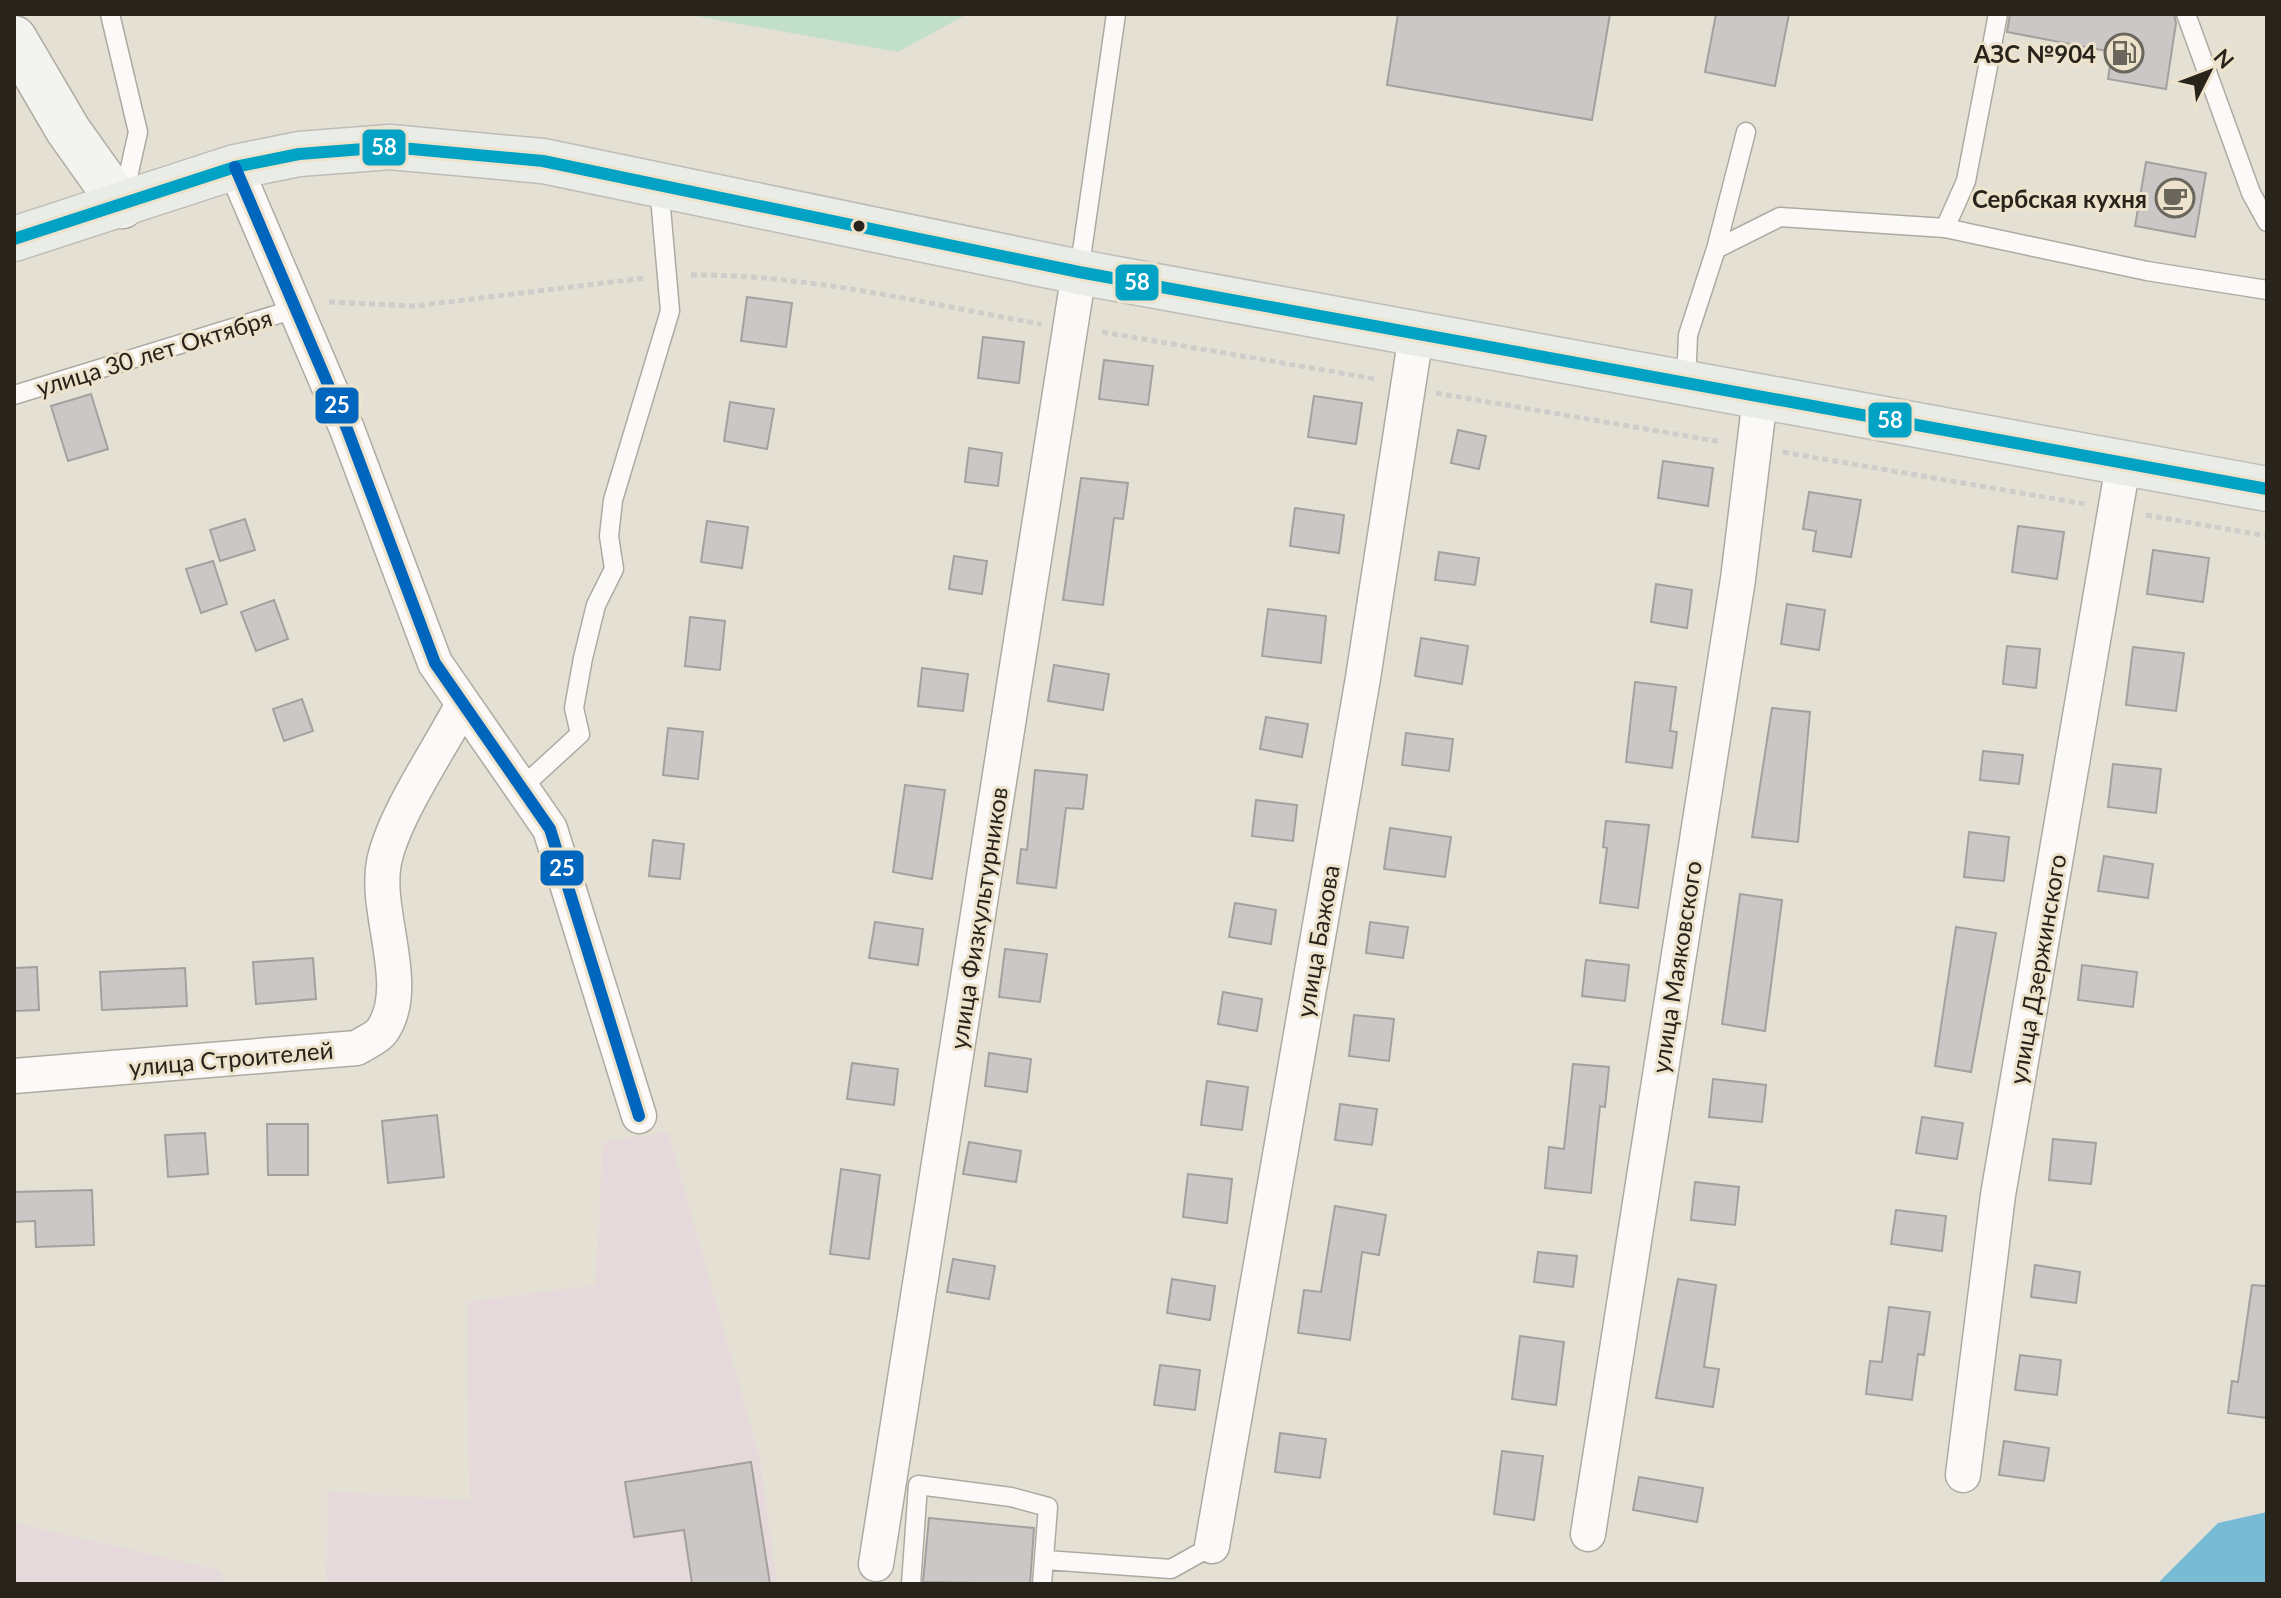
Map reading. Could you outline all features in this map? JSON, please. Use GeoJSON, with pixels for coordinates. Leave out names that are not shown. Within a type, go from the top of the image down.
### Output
{"type":"FeatureCollection","features":[{"type":"Feature","properties":{"kind":"main road"},"geometry":{"type":"LineString","coordinates":[[14,239],[235,167],[299,154],[390,147],[543,161],[1079,272],[2267,489]]}},
{"type":"Feature","properties":{"kind":"street"},"geometry":{"type":"LineString","coordinates":[[14,38],[68,130],[122,206]]}},
{"type":"Feature","properties":{"kind":"street"},"geometry":{"type":"LineString","coordinates":[[235,167],[347,429],[435,663],[550,829],[639,1116]]}},
{"type":"Feature","properties":{"kind":"street","name":"улица Физкультурников"},"geometry":{"type":"LineString","coordinates":[[876,1564],[1079,272]]}},
{"type":"Feature","properties":{"kind":"street","name":"улица Бажова"},"geometry":{"type":"LineString","coordinates":[[1212,1546],[1363,678],[1416,335]]}},
{"type":"Feature","properties":{"kind":"street","name":"улица Маяковского"},"geometry":{"type":"LineString","coordinates":[[1588,1534],[1738,579],[1760,398]]}},
{"type":"Feature","properties":{"kind":"street","name":"улица Дзержинского"},"geometry":{"type":"LineString","coordinates":[[1963,1475],[1998,1195],[2123,465]]}},
{"type":"Feature","properties":{"kind":"street","name":"улица Строителей"},"geometry":{"type":"LineString","coordinates":[[14,1076],[357,1048],[381,1032],[391,1008],[394,971],[383,911],[384,863],[396,829],[463,704]]}},
{"type":"Feature","properties":{"kind":"lane"},"geometry":{"type":"LineString","coordinates":[[110,14],[138,132],[122,206]]}},
{"type":"Feature","properties":{"kind":"lane"},"geometry":{"type":"LineString","coordinates":[[1079,272],[1116,14]]}},
{"type":"Feature","properties":{"kind":"lane"},"geometry":{"type":"LineString","coordinates":[[1945,228],[1966,181],[1998,14]]}},
{"type":"Feature","properties":{"kind":"lane"},"geometry":{"type":"LineString","coordinates":[[2186,14],[2251,193],[2267,222]]}},
{"type":"Feature","properties":{"kind":"lane"},"geometry":{"type":"LineString","coordinates":[[1686,384],[1688,335],[1716,249],[1746,132]]}},
{"type":"Feature","properties":{"kind":"lane"},"geometry":{"type":"LineString","coordinates":[[521,788],[580,734],[574,708],[583,658],[596,605],[614,569],[609,536],[613,500],[670,311],[659,185]]}},
{"type":"Feature","properties":{"kind":"lane"},"geometry":{"type":"LineString","coordinates":[[1716,249],[1780,217],[1945,228],[2147,271],[2267,290]]}},
{"type":"Feature","properties":{"kind":"lane","name":"улица 30 лет Октября"},"geometry":{"type":"LineString","coordinates":[[14,395],[293,306]]}},
{"type":"Feature","properties":{"kind":"lane"},"geometry":{"type":"LineString","coordinates":[[911,1584],[918,1485],[1011,1497],[1048,1507],[1042,1584]]}},
{"type":"Feature","properties":{"kind":"lane"},"geometry":{"type":"LineString","coordinates":[[1046,1560],[1103,1567],[1171,1569],[1212,1546]]}},
{"type":"Feature","properties":{"kind":"path"},"geometry":{"type":"LineString","coordinates":[[293,306],[415,306],[668,276],[733,275],[804,283],[1070,329],[1128,335],[1379,379],[1407,388],[1754,448],[1822,456],[2267,536]]}},
{"type":"Feature","properties":{"kind":"shaded area"},"geometry":{"type":"Polygon","coordinates":[[[668,1132],[760,1460],[777,1584],[326,1584],[328,1492],[470,1500],[467,1302],[596,1285],[603,1142],[668,1132]]]}},
{"type":"Feature","properties":{"kind":"shaded area"},"geometry":{"type":"Polygon","coordinates":[[[14,1523],[222,1571],[223,1584],[14,1584],[14,1523]]]}},
{"type":"Feature","properties":{"kind":"green space"},"geometry":{"type":"Polygon","coordinates":[[[685,14],[967,14],[898,52],[685,14]]]}},
{"type":"Feature","properties":{"kind":"water"},"geometry":{"type":"Polygon","coordinates":[[[2267,1512],[2267,1584],[2157,1584],[2218,1523],[2267,1512]]]}},
{"type":"Feature","properties":{"kind":"building"},"geometry":{"type":"Polygon","coordinates":[[[1398,14],[1610,14],[1592,120],[1387,85],[1398,14]]]}},
{"type":"Feature","properties":{"kind":"building"},"geometry":{"type":"Polygon","coordinates":[[[1716,14],[1789,14],[1775,86],[1705,72],[1716,14]]]}},
{"type":"Feature","properties":{"kind":"building"},"geometry":{"type":"Polygon","coordinates":[[[2010,14],[2174,14],[2176,23],[2166,89],[2108,79],[2112,52],[2007,32],[2010,14]]]}},
{"type":"Feature","properties":{"kind":"building"},"geometry":{"type":"Polygon","coordinates":[[[2146,162],[2206,173],[2195,237],[2135,226],[2146,162]]]}},
{"type":"Feature","properties":{"kind":"building"},"geometry":{"type":"Polygon","coordinates":[[[747,297],[792,303],[786,347],[741,341],[747,297]]]}},
{"type":"Feature","properties":{"kind":"building"},"geometry":{"type":"Polygon","coordinates":[[[983,337],[1024,342],[1019,383],[978,378],[983,337]]]}},
{"type":"Feature","properties":{"kind":"building"},"geometry":{"type":"Polygon","coordinates":[[[1104,360],[1153,366],[1148,405],[1099,399],[1104,360]]]}},
{"type":"Feature","properties":{"kind":"building"},"geometry":{"type":"Polygon","coordinates":[[[91,394],[108,449],[68,461],[51,406],[91,394]]]}},
{"type":"Feature","properties":{"kind":"building"},"geometry":{"type":"Polygon","coordinates":[[[1314,396],[1362,403],[1356,444],[1308,437],[1314,396]]]}},
{"type":"Feature","properties":{"kind":"building"},"geometry":{"type":"Polygon","coordinates":[[[730,402],[774,409],[767,449],[724,441],[730,402]]]}},
{"type":"Feature","properties":{"kind":"building"},"geometry":{"type":"Polygon","coordinates":[[[1458,430],[1486,436],[1479,469],[1451,463],[1458,430]]]}},
{"type":"Feature","properties":{"kind":"building"},"geometry":{"type":"Polygon","coordinates":[[[969,448],[1002,453],[998,486],[965,482],[969,448]]]}},
{"type":"Feature","properties":{"kind":"building"},"geometry":{"type":"Polygon","coordinates":[[[1663,461],[1713,468],[1708,506],[1658,498],[1663,461]]]}},
{"type":"Feature","properties":{"kind":"building"},"geometry":{"type":"Polygon","coordinates":[[[1081,478],[1128,483],[1123,519],[1114,518],[1103,605],[1063,600],[1081,478]]]}},
{"type":"Feature","properties":{"kind":"building"},"geometry":{"type":"Polygon","coordinates":[[[1809,492],[1861,500],[1851,557],[1813,551],[1816,531],[1803,529],[1809,492]]]}},
{"type":"Feature","properties":{"kind":"building"},"geometry":{"type":"Polygon","coordinates":[[[1295,508],[1344,515],[1339,553],[1290,546],[1295,508]]]}},
{"type":"Feature","properties":{"kind":"building"},"geometry":{"type":"Polygon","coordinates":[[[245,519],[255,550],[220,561],[210,530],[245,519]]]}},
{"type":"Feature","properties":{"kind":"building"},"geometry":{"type":"Polygon","coordinates":[[[707,521],[748,527],[742,568],[701,562],[707,521]]]}},
{"type":"Feature","properties":{"kind":"building"},"geometry":{"type":"Polygon","coordinates":[[[2018,526],[2064,532],[2057,579],[2012,572],[2018,526]]]}},
{"type":"Feature","properties":{"kind":"building"},"geometry":{"type":"Polygon","coordinates":[[[2153,550],[2209,558],[2203,602],[2147,594],[2153,550]]]}},
{"type":"Feature","properties":{"kind":"building"},"geometry":{"type":"Polygon","coordinates":[[[1439,552],[1479,558],[1475,585],[1435,580],[1439,552]]]}},
{"type":"Feature","properties":{"kind":"building"},"geometry":{"type":"Polygon","coordinates":[[[954,556],[987,561],[982,594],[949,589],[954,556]]]}},
{"type":"Feature","properties":{"kind":"building"},"geometry":{"type":"Polygon","coordinates":[[[213,561],[227,604],[201,613],[186,569],[213,561]]]}},
{"type":"Feature","properties":{"kind":"building"},"geometry":{"type":"Polygon","coordinates":[[[1656,584],[1692,590],[1687,628],[1651,622],[1656,584]]]}},
{"type":"Feature","properties":{"kind":"building"},"geometry":{"type":"Polygon","coordinates":[[[274,600],[288,639],[256,651],[241,612],[274,600]]]}},
{"type":"Feature","properties":{"kind":"building"},"geometry":{"type":"Polygon","coordinates":[[[1787,604],[1825,610],[1819,650],[1781,644],[1787,604]]]}},
{"type":"Feature","properties":{"kind":"building"},"geometry":{"type":"Polygon","coordinates":[[[1268,609],[1326,616],[1321,663],[1262,656],[1268,609]]]}},
{"type":"Feature","properties":{"kind":"building"},"geometry":{"type":"Polygon","coordinates":[[[690,617],[725,621],[720,670],[685,666],[690,617]]]}},
{"type":"Feature","properties":{"kind":"building"},"geometry":{"type":"Polygon","coordinates":[[[1421,638],[1468,646],[1462,684],[1415,676],[1421,638]]]}},
{"type":"Feature","properties":{"kind":"building"},"geometry":{"type":"Polygon","coordinates":[[[2007,646],[2040,649],[2036,688],[2003,684],[2007,646]]]}},
{"type":"Feature","properties":{"kind":"building"},"geometry":{"type":"Polygon","coordinates":[[[2133,647],[2184,653],[2176,711],[2126,705],[2133,647]]]}},
{"type":"Feature","properties":{"kind":"building"},"geometry":{"type":"Polygon","coordinates":[[[1054,665],[1109,674],[1103,710],[1048,701],[1054,665]]]}},
{"type":"Feature","properties":{"kind":"building"},"geometry":{"type":"Polygon","coordinates":[[[922,668],[968,674],[963,711],[918,706],[922,668]]]}},
{"type":"Feature","properties":{"kind":"building"},"geometry":{"type":"Polygon","coordinates":[[[1635,682],[1676,687],[1670,731],[1677,732],[1672,768],[1626,762],[1635,682]]]}},
{"type":"Feature","properties":{"kind":"building"},"geometry":{"type":"Polygon","coordinates":[[[302,699],[313,731],[284,741],[273,709],[302,699]]]}},
{"type":"Feature","properties":{"kind":"building"},"geometry":{"type":"Polygon","coordinates":[[[1772,708],[1810,712],[1798,842],[1752,837],[1772,708]]]}},
{"type":"Feature","properties":{"kind":"building"},"geometry":{"type":"Polygon","coordinates":[[[1266,717],[1308,724],[1302,757],[1260,749],[1266,717]]]}},
{"type":"Feature","properties":{"kind":"building"},"geometry":{"type":"Polygon","coordinates":[[[668,728],[703,732],[698,779],[663,775],[668,728]]]}},
{"type":"Feature","properties":{"kind":"building"},"geometry":{"type":"Polygon","coordinates":[[[1406,733],[1453,739],[1449,771],[1402,765],[1406,733]]]}},
{"type":"Feature","properties":{"kind":"building"},"geometry":{"type":"Polygon","coordinates":[[[1983,751],[2023,755],[2019,784],[1980,780],[1983,751]]]}},
{"type":"Feature","properties":{"kind":"building"},"geometry":{"type":"Polygon","coordinates":[[[2113,764],[2161,769],[2156,813],[2108,807],[2113,764]]]}},
{"type":"Feature","properties":{"kind":"building"},"geometry":{"type":"Polygon","coordinates":[[[1035,770],[1087,775],[1083,809],[1066,808],[1056,888],[1017,883],[1021,849],[1027,850],[1035,770]]]}},
{"type":"Feature","properties":{"kind":"building"},"geometry":{"type":"Polygon","coordinates":[[[905,785],[945,790],[932,879],[893,872],[905,785]]]}},
{"type":"Feature","properties":{"kind":"building"},"geometry":{"type":"Polygon","coordinates":[[[1256,800],[1297,805],[1293,841],[1252,836],[1256,800]]]}},
{"type":"Feature","properties":{"kind":"building"},"geometry":{"type":"Polygon","coordinates":[[[1606,821],[1649,825],[1638,908],[1600,903],[1607,848],[1603,847],[1606,821]]]}},
{"type":"Feature","properties":{"kind":"building"},"geometry":{"type":"Polygon","coordinates":[[[1390,828],[1451,837],[1445,877],[1384,869],[1390,828]]]}},
{"type":"Feature","properties":{"kind":"building"},"geometry":{"type":"Polygon","coordinates":[[[1969,832],[2009,837],[2004,881],[1964,877],[1969,832]]]}},
{"type":"Feature","properties":{"kind":"building"},"geometry":{"type":"Polygon","coordinates":[[[653,840],[684,844],[680,879],[649,876],[653,840]]]}},
{"type":"Feature","properties":{"kind":"building"},"geometry":{"type":"Polygon","coordinates":[[[2104,856],[2153,864],[2148,898],[2098,891],[2104,856]]]}},
{"type":"Feature","properties":{"kind":"building"},"geometry":{"type":"Polygon","coordinates":[[[1740,894],[1782,900],[1765,1031],[1722,1024],[1740,894]]]}},
{"type":"Feature","properties":{"kind":"building"},"geometry":{"type":"Polygon","coordinates":[[[1235,903],[1276,910],[1271,944],[1229,937],[1235,903]]]}},
{"type":"Feature","properties":{"kind":"building"},"geometry":{"type":"Polygon","coordinates":[[[875,922],[923,929],[918,965],[869,958],[875,922]]]}},
{"type":"Feature","properties":{"kind":"building"},"geometry":{"type":"Polygon","coordinates":[[[1370,922],[1408,927],[1403,958],[1366,953],[1370,922]]]}},
{"type":"Feature","properties":{"kind":"building"},"geometry":{"type":"Polygon","coordinates":[[[1956,927],[1996,933],[1971,1072],[1935,1066],[1956,927]]]}},
{"type":"Feature","properties":{"kind":"building"},"geometry":{"type":"Polygon","coordinates":[[[1005,949],[1047,954],[1040,1002],[999,997],[1005,949]]]}},
{"type":"Feature","properties":{"kind":"building"},"geometry":{"type":"Polygon","coordinates":[[[313,958],[316,999],[256,1004],[253,962],[313,958]]]}},
{"type":"Feature","properties":{"kind":"building"},"geometry":{"type":"Polygon","coordinates":[[[1586,960],[1629,965],[1625,1001],[1582,996],[1586,960]]]}},
{"type":"Feature","properties":{"kind":"building"},"geometry":{"type":"Polygon","coordinates":[[[2082,965],[2137,972],[2133,1007],[2078,1000],[2082,965]]]}},
{"type":"Feature","properties":{"kind":"building"},"geometry":{"type":"Polygon","coordinates":[[[37,967],[39,1010],[14,1011],[14,968],[37,967]]]}},
{"type":"Feature","properties":{"kind":"building"},"geometry":{"type":"Polygon","coordinates":[[[185,968],[187,1006],[102,1010],[100,972],[185,968]]]}},
{"type":"Feature","properties":{"kind":"building"},"geometry":{"type":"Polygon","coordinates":[[[1223,992],[1262,999],[1257,1031],[1218,1024],[1223,992]]]}},
{"type":"Feature","properties":{"kind":"building"},"geometry":{"type":"Polygon","coordinates":[[[1354,1015],[1394,1019],[1389,1061],[1349,1056],[1354,1015]]]}},
{"type":"Feature","properties":{"kind":"building"},"geometry":{"type":"Polygon","coordinates":[[[989,1053],[1031,1059],[1027,1092],[985,1086],[989,1053]]]}},
{"type":"Feature","properties":{"kind":"building"},"geometry":{"type":"Polygon","coordinates":[[[852,1063],[898,1069],[894,1105],[847,1099],[852,1063]]]}},
{"type":"Feature","properties":{"kind":"building"},"geometry":{"type":"Polygon","coordinates":[[[1573,1064],[1609,1067],[1605,1107],[1600,1106],[1591,1193],[1545,1188],[1549,1147],[1564,1149],[1573,1064]]]}},
{"type":"Feature","properties":{"kind":"building"},"geometry":{"type":"Polygon","coordinates":[[[1713,1079],[1766,1085],[1762,1122],[1709,1117],[1713,1079]]]}},
{"type":"Feature","properties":{"kind":"building"},"geometry":{"type":"Polygon","coordinates":[[[1207,1081],[1248,1087],[1242,1130],[1201,1125],[1207,1081]]]}},
{"type":"Feature","properties":{"kind":"building"},"geometry":{"type":"Polygon","coordinates":[[[1340,1104],[1377,1109],[1372,1145],[1335,1140],[1340,1104]]]}},
{"type":"Feature","properties":{"kind":"building"},"geometry":{"type":"Polygon","coordinates":[[[437,1115],[444,1177],[388,1183],[382,1121],[437,1115]]]}},
{"type":"Feature","properties":{"kind":"building"},"geometry":{"type":"Polygon","coordinates":[[[1922,1117],[1963,1123],[1957,1159],[1916,1153],[1922,1117]]]}},
{"type":"Feature","properties":{"kind":"building"},"geometry":{"type":"Polygon","coordinates":[[[267,1124],[308,1124],[308,1175],[268,1175],[267,1124]]]}},
{"type":"Feature","properties":{"kind":"building"},"geometry":{"type":"Polygon","coordinates":[[[205,1133],[208,1174],[168,1177],[165,1135],[205,1133]]]}},
{"type":"Feature","properties":{"kind":"building"},"geometry":{"type":"Polygon","coordinates":[[[2053,1139],[2096,1143],[2091,1184],[2049,1180],[2053,1139]]]}},
{"type":"Feature","properties":{"kind":"building"},"geometry":{"type":"Polygon","coordinates":[[[969,1142],[1021,1151],[1016,1182],[963,1174],[969,1142]]]}},
{"type":"Feature","properties":{"kind":"building"},"geometry":{"type":"Polygon","coordinates":[[[841,1169],[880,1175],[869,1259],[830,1254],[841,1169]]]}},
{"type":"Feature","properties":{"kind":"building"},"geometry":{"type":"Polygon","coordinates":[[[1188,1174],[1232,1179],[1227,1223],[1183,1217],[1188,1174]]]}},
{"type":"Feature","properties":{"kind":"building"},"geometry":{"type":"Polygon","coordinates":[[[1695,1182],[1739,1187],[1735,1225],[1691,1220],[1695,1182]]]}},
{"type":"Feature","properties":{"kind":"building"},"geometry":{"type":"Polygon","coordinates":[[[92,1190],[94,1245],[36,1247],[35,1221],[14,1222],[14,1192],[92,1190]]]}},
{"type":"Feature","properties":{"kind":"building"},"geometry":{"type":"Polygon","coordinates":[[[1335,1206],[1386,1215],[1379,1255],[1362,1252],[1350,1340],[1298,1333],[1304,1290],[1321,1292],[1335,1206]]]}},
{"type":"Feature","properties":{"kind":"building"},"geometry":{"type":"Polygon","coordinates":[[[1896,1210],[1946,1216],[1942,1251],[1891,1244],[1896,1210]]]}},
{"type":"Feature","properties":{"kind":"building"},"geometry":{"type":"Polygon","coordinates":[[[1538,1252],[1577,1256],[1573,1287],[1534,1282],[1538,1252]]]}},
{"type":"Feature","properties":{"kind":"building"},"geometry":{"type":"Polygon","coordinates":[[[953,1259],[995,1266],[989,1299],[947,1292],[953,1259]]]}},
{"type":"Feature","properties":{"kind":"building"},"geometry":{"type":"Polygon","coordinates":[[[2035,1265],[2080,1272],[2076,1303],[2031,1297],[2035,1265]]]}},
{"type":"Feature","properties":{"kind":"building"},"geometry":{"type":"Polygon","coordinates":[[[1172,1279],[1215,1286],[1210,1320],[1167,1313],[1172,1279]]]}},
{"type":"Feature","properties":{"kind":"building"},"geometry":{"type":"Polygon","coordinates":[[[1678,1279],[1716,1285],[1704,1367],[1719,1369],[1713,1407],[1656,1398],[1678,1279]]]}},
{"type":"Feature","properties":{"kind":"building"},"geometry":{"type":"Polygon","coordinates":[[[2252,1285],[2267,1286],[2267,1418],[2228,1413],[2232,1381],[2238,1382],[2252,1285]]]}},
{"type":"Feature","properties":{"kind":"building"},"geometry":{"type":"Polygon","coordinates":[[[1889,1307],[1930,1312],[1924,1355],[1918,1354],[1912,1400],[1866,1394],[1870,1361],[1882,1362],[1889,1307]]]}},
{"type":"Feature","properties":{"kind":"building"},"geometry":{"type":"Polygon","coordinates":[[[1520,1336],[1564,1342],[1556,1405],[1512,1399],[1520,1336]]]}},
{"type":"Feature","properties":{"kind":"building"},"geometry":{"type":"Polygon","coordinates":[[[2020,1355],[2061,1360],[2057,1395],[2015,1390],[2020,1355]]]}},
{"type":"Feature","properties":{"kind":"building"},"geometry":{"type":"Polygon","coordinates":[[[1160,1365],[1200,1370],[1195,1410],[1154,1405],[1160,1365]]]}},
{"type":"Feature","properties":{"kind":"building"},"geometry":{"type":"Polygon","coordinates":[[[1280,1433],[1326,1439],[1320,1478],[1275,1472],[1280,1433]]]}},
{"type":"Feature","properties":{"kind":"building"},"geometry":{"type":"Polygon","coordinates":[[[2004,1441],[2049,1448],[2044,1481],[1999,1475],[2004,1441]]]}},
{"type":"Feature","properties":{"kind":"building"},"geometry":{"type":"Polygon","coordinates":[[[1502,1451],[1543,1456],[1534,1520],[1494,1514],[1502,1451]]]}},
{"type":"Feature","properties":{"kind":"building"},"geometry":{"type":"Polygon","coordinates":[[[751,1462],[770,1584],[692,1584],[684,1530],[634,1537],[625,1482],[751,1462]]]}},
{"type":"Feature","properties":{"kind":"building"},"geometry":{"type":"Polygon","coordinates":[[[1639,1477],[1703,1488],[1697,1522],[1633,1510],[1639,1477]]]}},
{"type":"Feature","properties":{"kind":"building"},"geometry":{"type":"Polygon","coordinates":[[[929,1518],[1034,1528],[1030,1584],[923,1582],[929,1518]]]}},
{"type":"Feature","properties":{"kind":"transit line","name":"58"},"geometry":{"type":"LineString","coordinates":[[14,239],[235,167],[299,154],[390,147],[543,161],[1079,272],[2267,489]]}},
{"type":"Feature","properties":{"kind":"transit line","name":"25"},"geometry":{"type":"LineString","coordinates":[[235,167],[347,429],[435,663],[550,829],[639,1116]]}},
{"type":"Feature","properties":{"kind":"place","name":"АЗС №904"},"geometry":{"type":"Point","coordinates":[2124,53]}},
{"type":"Feature","properties":{"kind":"place","name":"Сербская кухня"},"geometry":{"type":"Point","coordinates":[2175,198]}}]}
